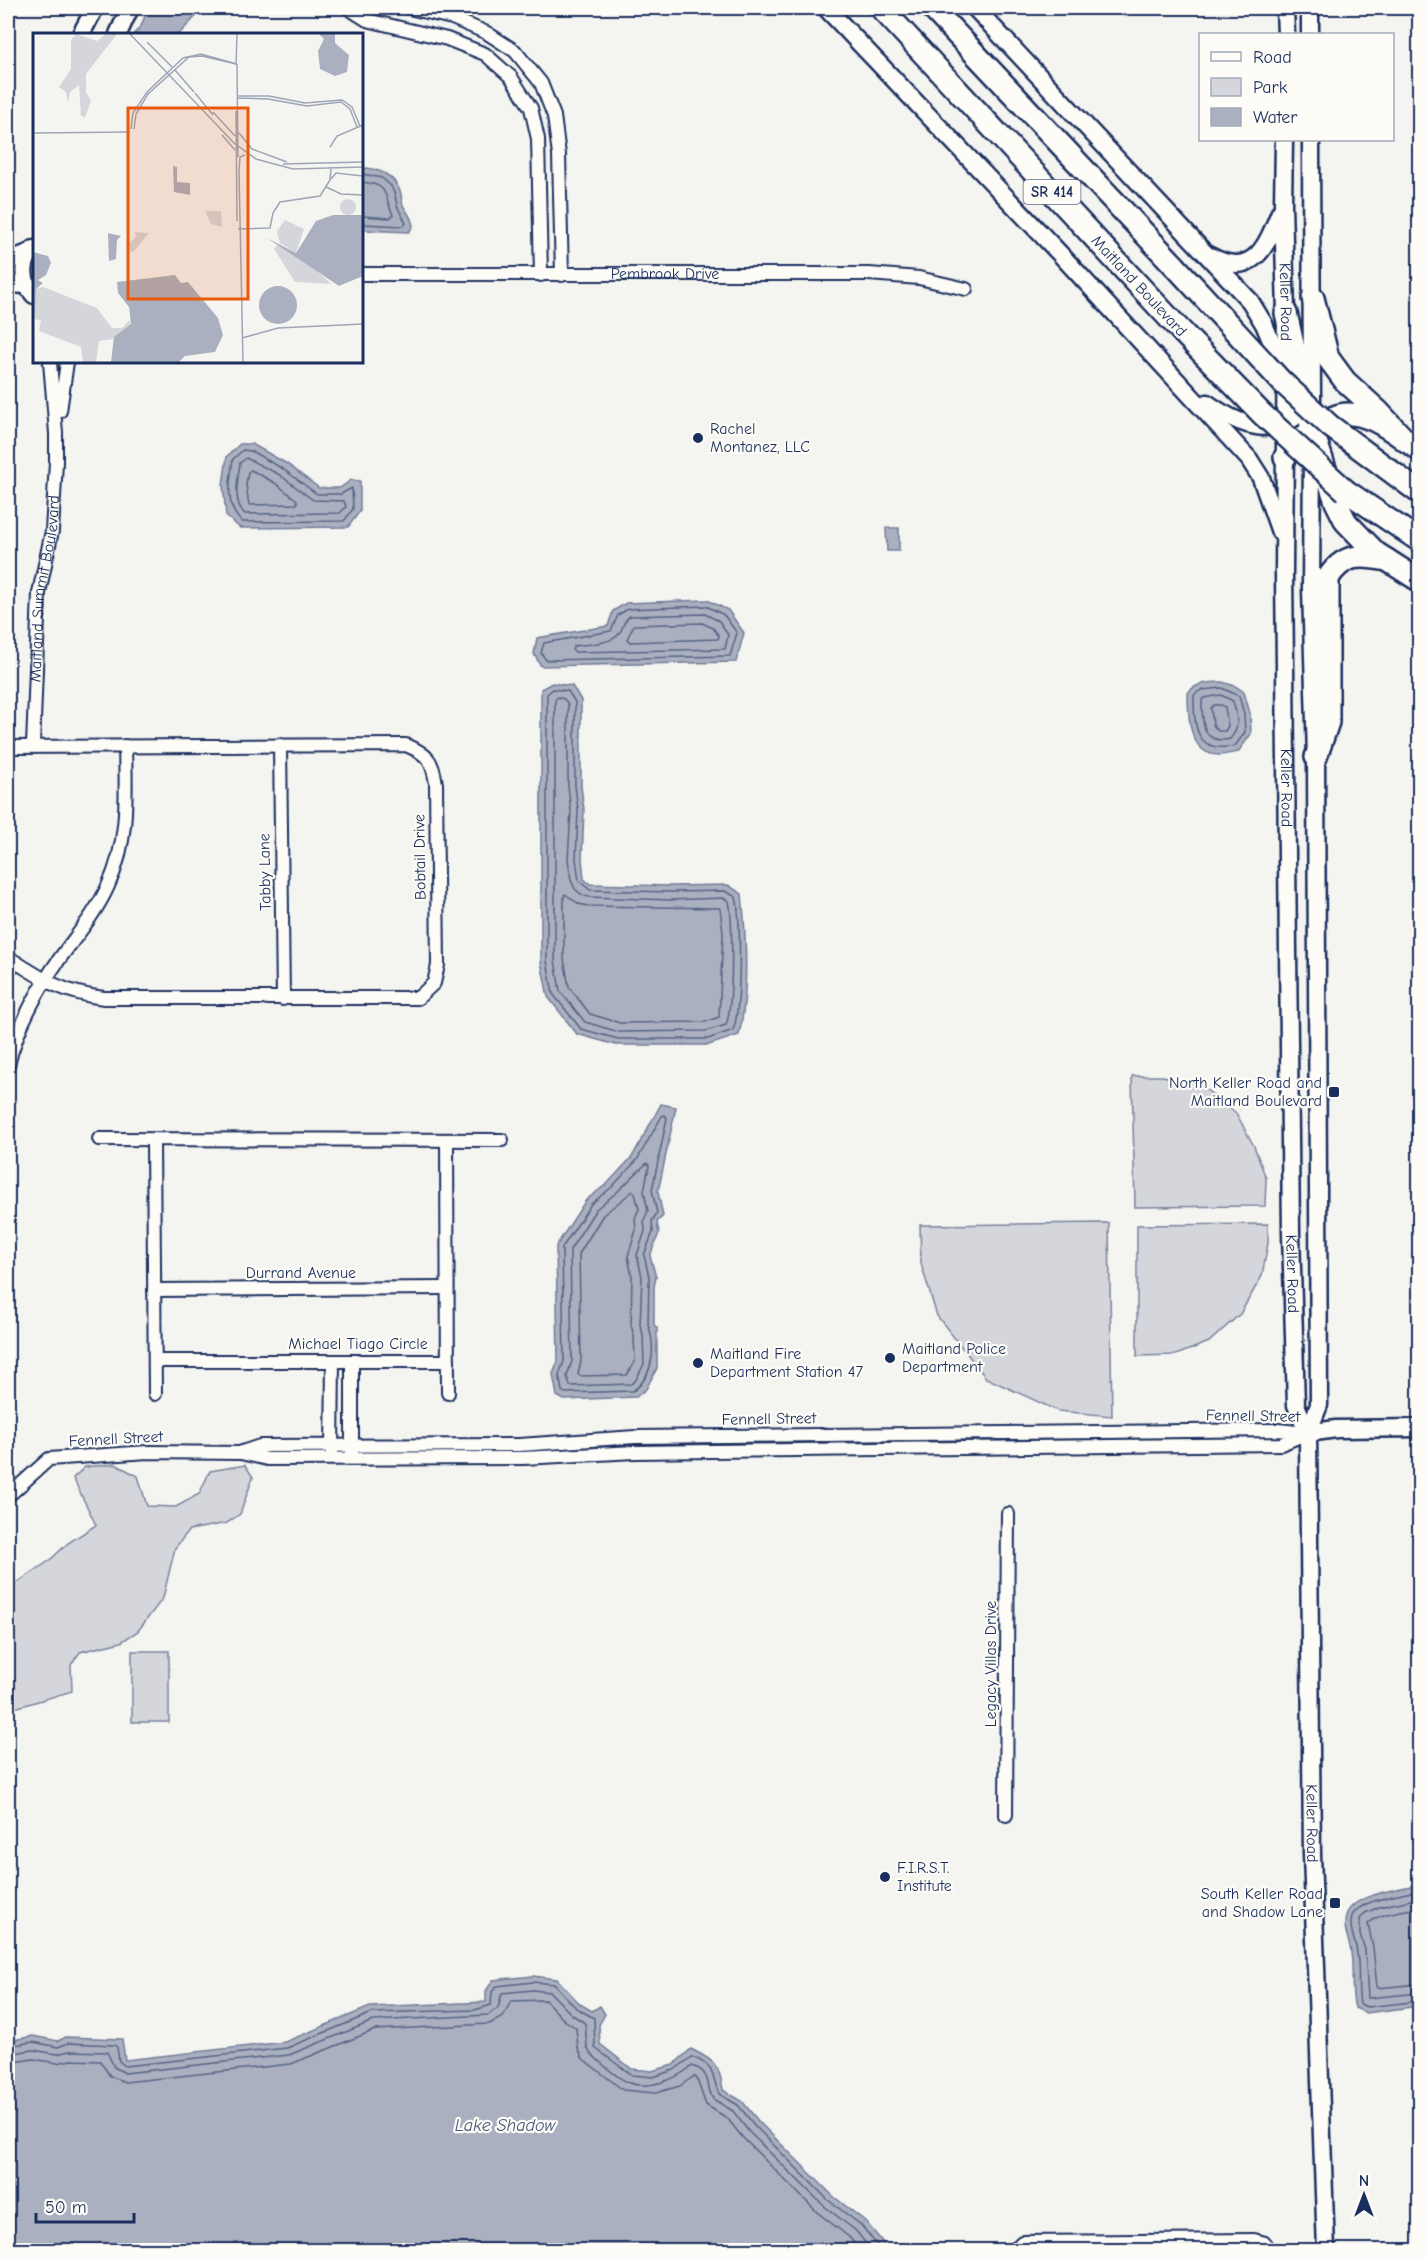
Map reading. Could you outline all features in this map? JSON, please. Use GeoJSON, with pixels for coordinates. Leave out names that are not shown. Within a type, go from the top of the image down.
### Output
{"type":"FeatureCollection","features":[{"type":"Feature","properties":{"kind":"highway"},"geometry":{"type":"LineString","coordinates":[[865,8],[922,51]]}},
{"type":"Feature","properties":{"kind":"highway","name":"Maitland Boulevard"},"geometry":{"type":"LineString","coordinates":[[881,8],[1183,333],[1262,414],[1346,491],[1419,541]]}},
{"type":"Feature","properties":{"kind":"highway","name":"SR 414"},"geometry":{"type":"LineString","coordinates":[[932,8],[1034,114],[1281,381],[1330,426],[1419,493]]}},
{"type":"Feature","properties":{"kind":"highway"},"geometry":{"type":"LineString","coordinates":[[949,8],[1034,114]]}},
{"type":"Feature","properties":{"kind":"highway"},"geometry":{"type":"LineString","coordinates":[[1313,298],[1328,358],[1345,381],[1413,446]]}},
{"type":"Feature","properties":{"kind":"highway"},"geometry":{"type":"LineString","coordinates":[[1286,313],[1304,415],[1336,502],[1346,522],[1376,553],[1419,580]]}},
{"type":"Feature","properties":{"kind":"highway"},"geometry":{"type":"LineString","coordinates":[[1304,415],[1351,414],[1368,418],[1413,446]]}},
{"type":"Feature","properties":{"kind":"highway"},"geometry":{"type":"LineString","coordinates":[[1285,457],[1298,440],[1304,415]]}},
{"type":"Feature","properties":{"kind":"highway"},"geometry":{"type":"LineString","coordinates":[[1316,757],[1328,722],[1328,578],[1335,567],[1357,557],[1388,561]]}},
{"type":"Feature","properties":{"kind":"street"},"geometry":{"type":"LineString","coordinates":[[82,33],[95,8]]}},
{"type":"Feature","properties":{"kind":"street"},"geometry":{"type":"LineString","coordinates":[[118,33],[130,8]]}},
{"type":"Feature","properties":{"kind":"street"},"geometry":{"type":"LineString","coordinates":[[348,8],[367,20],[447,39],[485,54],[511,77],[531,108],[538,139],[541,275]]}},
{"type":"Feature","properties":{"kind":"street"},"geometry":{"type":"LineString","coordinates":[[409,8],[452,18],[487,33],[515,51],[541,83],[554,116],[559,155],[562,274]]}},
{"type":"Feature","properties":{"kind":"street"},"geometry":{"type":"LineString","coordinates":[[826,8],[1249,459],[1261,478],[1284,543]]}},
{"type":"Feature","properties":{"kind":"street"},"geometry":{"type":"LineString","coordinates":[[975,8],[1250,301],[1264,324],[1286,377]]}},
{"type":"Feature","properties":{"kind":"street"},"geometry":{"type":"LineString","coordinates":[[1285,8],[1286,33]]}},
{"type":"Feature","properties":{"kind":"street"},"geometry":{"type":"LineString","coordinates":[[1310,8],[1310,33]]}},
{"type":"Feature","properties":{"kind":"street","name":"Keller Road"},"geometry":{"type":"LineString","coordinates":[[1284,141],[1282,205],[1286,377],[1304,415],[1312,456],[1311,589],[1316,757],[1319,1405],[1308,1433],[1312,1854],[1326,2250]]}},
{"type":"Feature","properties":{"kind":"street","name":"Keller Road"},"geometry":{"type":"LineString","coordinates":[[1304,415],[1313,298],[1311,141]]}},
{"type":"Feature","properties":{"kind":"street"},"geometry":{"type":"LineString","coordinates":[[1203,252],[1219,260],[1237,263],[1254,258],[1261,253],[1267,243],[1282,205]]}},
{"type":"Feature","properties":{"kind":"street"},"geometry":{"type":"LineString","coordinates":[[8,261],[33,251]]}},
{"type":"Feature","properties":{"kind":"street"},"geometry":{"type":"LineString","coordinates":[[31,290],[24,274],[25,263],[33,251]]}},
{"type":"Feature","properties":{"kind":"street","name":"Pembrook Drive"},"geometry":{"type":"LineString","coordinates":[[363,274],[869,274],[919,278],[966,289]]}},
{"type":"Feature","properties":{"kind":"street"},"geometry":{"type":"LineString","coordinates":[[8,284],[31,290]]}},
{"type":"Feature","properties":{"kind":"street","name":"Maitland Summit Boulevard"},"geometry":{"type":"LineString","coordinates":[[50,363],[56,433]]}},
{"type":"Feature","properties":{"kind":"street","name":"Maitland Summit Boulevard"},"geometry":{"type":"LineString","coordinates":[[33,746],[39,593],[52,531],[56,433],[67,363]]}},
{"type":"Feature","properties":{"kind":"street"},"geometry":{"type":"LineString","coordinates":[[1172,375],[1223,414],[1240,422],[1256,426],[1280,426],[1304,415]]}},
{"type":"Feature","properties":{"kind":"street","name":"Keller Road"},"geometry":{"type":"LineString","coordinates":[[1285,457],[1291,1246],[1296,1405],[1308,1433]]}},
{"type":"Feature","properties":{"kind":"street","name":"Tabby Lane"},"geometry":{"type":"LineString","coordinates":[[280,745],[283,999]]}},
{"type":"Feature","properties":{"kind":"street","name":"Bobtail Drive"},"geometry":{"type":"LineString","coordinates":[[8,747],[406,745],[423,751],[434,768],[438,965],[434,983],[418,998],[104,998],[78,995],[45,981],[8,957]]}},
{"type":"Feature","properties":{"kind":"street"},"geometry":{"type":"LineString","coordinates":[[8,1065],[13,1045],[45,981],[89,921],[109,885],[120,849],[126,818],[125,746]]}},
{"type":"Feature","properties":{"kind":"street"},"geometry":{"type":"LineString","coordinates":[[1287,781],[1316,791]]}},
{"type":"Feature","properties":{"kind":"street"},"geometry":{"type":"LineString","coordinates":[[1287,802],[1316,791]]}},
{"type":"Feature","properties":{"kind":"street"},"geometry":{"type":"LineString","coordinates":[[1289,1053],[1316,1053]]}},
{"type":"Feature","properties":{"kind":"street"},"geometry":{"type":"LineString","coordinates":[[99,1139],[502,1140]]}},
{"type":"Feature","properties":{"kind":"street"},"geometry":{"type":"LineString","coordinates":[[153,1140],[155,1394]]}},
{"type":"Feature","properties":{"kind":"street","name":"Michael Tiago Circle"},"geometry":{"type":"LineString","coordinates":[[154,1361],[448,1361],[447,1140]]}},
{"type":"Feature","properties":{"kind":"street","name":"Durrand Avenue"},"geometry":{"type":"LineString","coordinates":[[154,1290],[447,1288]]}},
{"type":"Feature","properties":{"kind":"street"},"geometry":{"type":"LineString","coordinates":[[332,1452],[333,1361]]}},
{"type":"Feature","properties":{"kind":"street"},"geometry":{"type":"LineString","coordinates":[[352,1361],[352,1452]]}},
{"type":"Feature","properties":{"kind":"street"},"geometry":{"type":"LineString","coordinates":[[448,1361],[448,1393]]}},
{"type":"Feature","properties":{"kind":"street"},"geometry":{"type":"LineString","coordinates":[[333,1397],[352,1397]]}},
{"type":"Feature","properties":{"kind":"street"},"geometry":{"type":"LineString","coordinates":[[1308,1433],[1336,1429],[1419,1428]]}},
{"type":"Feature","properties":{"kind":"street","name":"Fennell Street"},"geometry":{"type":"LineString","coordinates":[[352,1452],[665,1436],[1278,1430],[1308,1433]]}},
{"type":"Feature","properties":{"kind":"street","name":"Fennell Street"},"geometry":{"type":"LineString","coordinates":[[8,1496],[49,1459],[148,1452],[241,1453],[267,1459],[332,1452],[523,1458],[665,1451],[1281,1444],[1308,1433]]}},
{"type":"Feature","properties":{"kind":"street"},"geometry":{"type":"LineString","coordinates":[[875,1434],[875,1448]]}},
{"type":"Feature","properties":{"kind":"street"},"geometry":{"type":"LineString","coordinates":[[665,1436],[665,1451]]}},
{"type":"Feature","properties":{"kind":"street"},"geometry":{"type":"LineString","coordinates":[[635,1437],[635,1452]]}},
{"type":"Feature","properties":{"kind":"street","name":"Legacy Villas Drive"},"geometry":{"type":"LineString","coordinates":[[1006,1815],[1008,1514]]}},
{"type":"Feature","properties":{"kind":"street"},"geometry":{"type":"LineString","coordinates":[[1014,2250],[1022,2242],[1173,2246],[1254,2240],[1265,2243],[1269,2250]]}},
{"type":"Feature","properties":{"kind":"green space"},"geometry":{"type":"Polygon","coordinates":[[[1132,1076],[1163,1076],[1200,1085],[1236,1113],[1254,1146],[1266,1178],[1265,1206],[1135,1207],[1132,1076]]]}},
{"type":"Feature","properties":{"kind":"green space"},"geometry":{"type":"Polygon","coordinates":[[[1109,1223],[1112,1416],[1058,1411],[986,1378],[937,1316],[921,1264],[920,1225],[1109,1223]]]}},
{"type":"Feature","properties":{"kind":"green space"},"geometry":{"type":"Polygon","coordinates":[[[1268,1224],[1268,1243],[1262,1276],[1240,1314],[1209,1342],[1176,1355],[1137,1356],[1137,1225],[1268,1224]]]}},
{"type":"Feature","properties":{"kind":"green space"},"geometry":{"type":"Polygon","coordinates":[[[115,1464],[138,1476],[147,1506],[176,1507],[199,1494],[210,1471],[245,1465],[253,1477],[240,1514],[227,1523],[189,1530],[175,1548],[163,1598],[138,1631],[121,1642],[80,1652],[71,1665],[72,1691],[8,1709],[8,1589],[49,1561],[68,1543],[96,1525],[73,1478],[85,1467],[115,1464]]]}},
{"type":"Feature","properties":{"kind":"green space"},"geometry":{"type":"Polygon","coordinates":[[[132,1651],[169,1651],[169,1722],[132,1722],[132,1651]]]}},
{"type":"Feature","properties":{"kind":"water"},"geometry":{"type":"Polygon","coordinates":[[[148,8],[204,8],[180,33],[135,33],[141,26],[148,8]]]}},
{"type":"Feature","properties":{"kind":"water"},"geometry":{"type":"Polygon","coordinates":[[[363,168],[374,169],[385,174],[397,185],[413,226],[409,232],[363,230],[363,168]]]}},
{"type":"Feature","properties":{"kind":"water"},"geometry":{"type":"Polygon","coordinates":[[[240,444],[252,444],[287,464],[319,488],[340,488],[351,480],[360,481],[360,511],[348,527],[240,528],[226,516],[223,485],[227,456],[240,444]]]}},
{"type":"Feature","properties":{"kind":"water"},"geometry":{"type":"Polygon","coordinates":[[[886,528],[899,528],[899,551],[887,551],[886,528]]]}},
{"type":"Feature","properties":{"kind":"water"},"geometry":{"type":"Polygon","coordinates":[[[707,600],[728,610],[744,633],[736,662],[541,666],[534,654],[537,638],[608,626],[613,611],[626,603],[707,600]]]}},
{"type":"Feature","properties":{"kind":"water"},"geometry":{"type":"Polygon","coordinates":[[[1222,682],[1244,692],[1250,713],[1251,734],[1238,752],[1219,755],[1209,753],[1196,741],[1188,712],[1188,693],[1199,685],[1222,682]]]}},
{"type":"Feature","properties":{"kind":"water"},"geometry":{"type":"Polygon","coordinates":[[[552,683],[572,686],[581,700],[584,879],[590,884],[728,885],[742,894],[745,983],[739,1035],[709,1045],[616,1045],[577,1034],[548,997],[541,962],[541,689],[552,683]]]}},
{"type":"Feature","properties":{"kind":"water"},"geometry":{"type":"Polygon","coordinates":[[[661,1104],[676,1107],[658,1192],[663,1216],[657,1222],[659,1233],[650,1256],[656,1277],[654,1325],[657,1328],[657,1368],[646,1389],[636,1397],[564,1400],[557,1396],[553,1374],[558,1361],[556,1246],[586,1200],[608,1183],[632,1157],[661,1104]]]}},
{"type":"Feature","properties":{"kind":"water"},"geometry":{"type":"Polygon","coordinates":[[[1419,1884],[1419,2006],[1366,2013],[1355,2008],[1351,1953],[1345,1925],[1350,1908],[1367,1897],[1419,1884]]]}},
{"type":"Feature","properties":{"kind":"water","name":"Lake Shadow"},"geometry":{"type":"Polygon","coordinates":[[[533,1976],[557,1979],[580,2004],[592,2011],[600,2006],[605,2014],[599,2025],[600,2044],[632,2069],[652,2071],[673,2065],[691,2049],[705,2056],[720,2074],[723,2090],[742,2101],[759,2122],[833,2196],[865,2221],[889,2250],[8,2250],[8,2041],[33,2036],[58,2041],[66,2037],[122,2039],[125,2060],[285,2042],[370,2007],[486,2002],[486,1991],[493,1980],[533,1976]]]}},
{"type":"Feature","properties":{"kind":"place","name":"Rachel Montanez, LLC"},"geometry":{"type":"Point","coordinates":[698,438]}},
{"type":"Feature","properties":{"kind":"place","name":"North Keller Road and Maitland Boulevard"},"geometry":{"type":"Point","coordinates":[1334,1092]}},
{"type":"Feature","properties":{"kind":"place","name":"Maitland Police Department"},"geometry":{"type":"Point","coordinates":[890,1358]}},
{"type":"Feature","properties":{"kind":"place","name":"Maitland Fire Department Station 47"},"geometry":{"type":"Point","coordinates":[698,1363]}},
{"type":"Feature","properties":{"kind":"place","name":"F.I.R.S.T. Institute"},"geometry":{"type":"Point","coordinates":[885,1877]}},
{"type":"Feature","properties":{"kind":"place","name":"South Keller Road and Shadow Lane"},"geometry":{"type":"Point","coordinates":[1335,1903]}}]}
